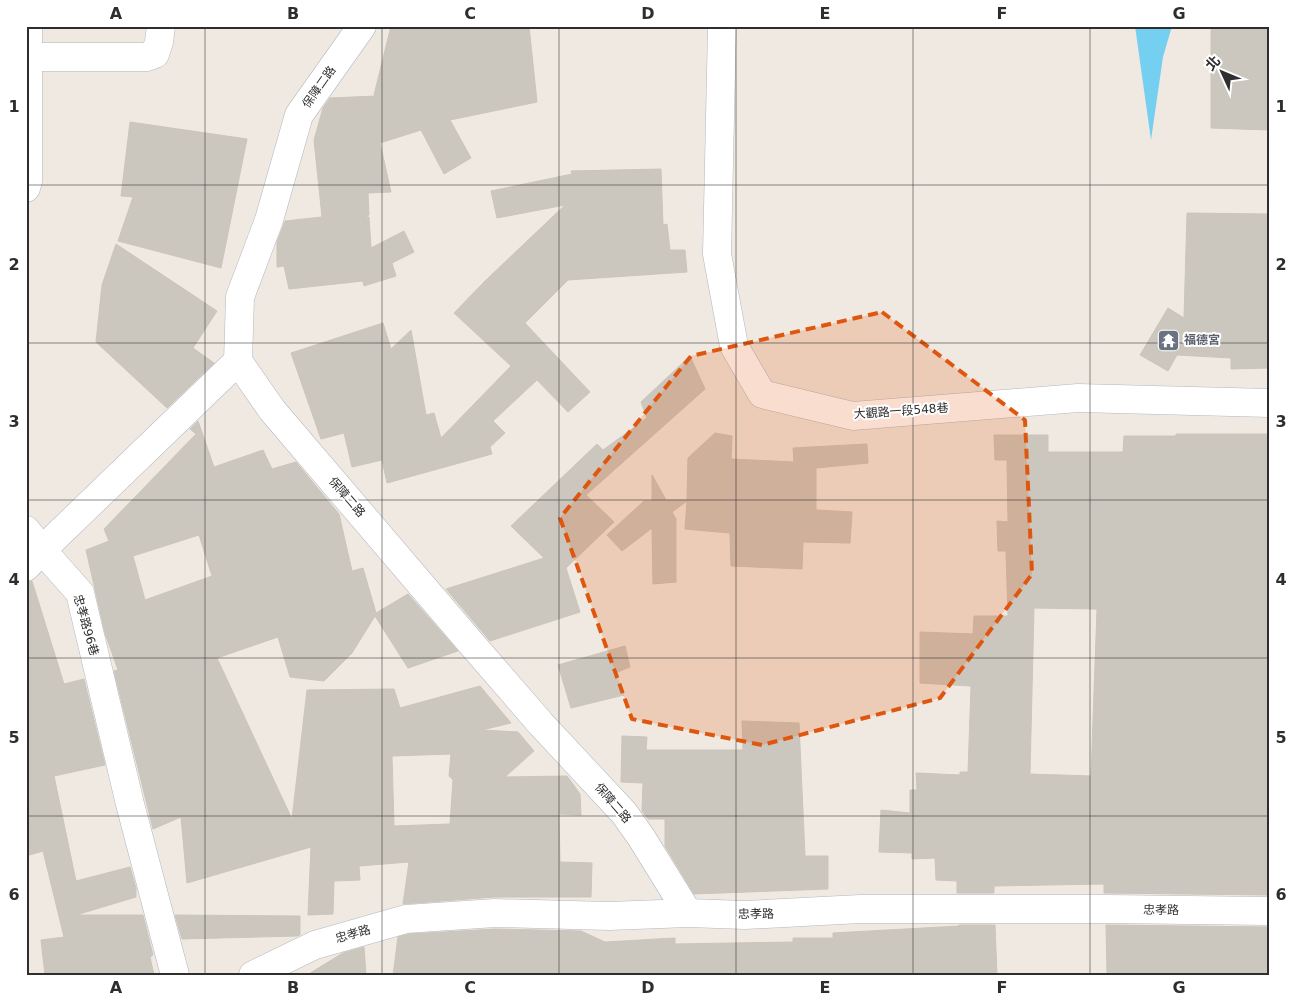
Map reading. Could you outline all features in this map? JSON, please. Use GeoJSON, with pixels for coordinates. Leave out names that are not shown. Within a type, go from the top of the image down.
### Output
{"type":"FeatureCollection","features":[{"type":"Feature","properties":{"kind":"street"},"geometry":{"type":"LineString","coordinates":[[26,188],[28,181],[28,26]]}},
{"type":"Feature","properties":{"kind":"street"},"geometry":{"type":"LineString","coordinates":[[27,57],[147,57],[155,54],[161,26]]}},
{"type":"Feature","properties":{"kind":"street","name":"保障二路"},"geometry":{"type":"LineString","coordinates":[[362,26],[299,115],[269,220],[240,297],[238,361],[272,410],[470,642],[624,814],[641,837],[688,913]]}},
{"type":"Feature","properties":{"kind":"street","name":"大觀路一段548巷"},"geometry":{"type":"LineString","coordinates":[[722,26],[717,254],[734,346],[762,394],[853,416],[1078,398],[1269,403]]}},
{"type":"Feature","properties":{"kind":"street","name":"忠孝路96巷"},"geometry":{"type":"LineString","coordinates":[[175,975],[130,804],[80,593],[32,549],[238,361]]}},
{"type":"Feature","properties":{"kind":"street","name":"忠孝路"},"geometry":{"type":"LineString","coordinates":[[253,975],[315,945],[406,918],[495,913],[609,916],[688,913],[745,915],[860,909],[1269,911]]}},
{"type":"Feature","properties":{"kind":"highlighted area"},"geometry":{"type":"Polygon","coordinates":[[[882,312],[1025,420],[1032,574],[940,698],[762,745],[632,719],[560,518],[691,356],[882,312]]]}},
{"type":"Feature","properties":{"kind":"water"},"geometry":{"type":"Polygon","coordinates":[[[1135,26],[1172,26],[1163,57],[1151,140],[1135,26]]]}},
{"type":"Feature","properties":{"kind":"building"},"geometry":{"type":"Polygon","coordinates":[[[391,26],[529,26],[537,102],[450,120],[471,158],[444,174],[421,130],[380,143],[391,192],[368,193],[369,215],[365,217],[369,217],[371,248],[404,231],[414,252],[392,263],[396,276],[364,286],[363,281],[289,289],[284,266],[277,267],[277,242],[285,221],[322,217],[314,140],[323,108],[330,98],[376,96],[374,95],[391,26]]]}},
{"type":"Feature","properties":{"kind":"building"},"geometry":{"type":"Polygon","coordinates":[[[1211,26],[1269,26],[1269,130],[1211,128],[1211,26]]]}},
{"type":"Feature","properties":{"kind":"building"},"geometry":{"type":"Polygon","coordinates":[[[130,122],[247,139],[221,268],[118,241],[133,197],[121,196],[130,122]]]}},
{"type":"Feature","properties":{"kind":"building"},"geometry":{"type":"Polygon","coordinates":[[[661,169],[663,225],[667,224],[670,250],[685,250],[687,272],[568,280],[525,323],[590,392],[568,412],[537,380],[493,421],[505,433],[490,447],[492,454],[387,483],[382,460],[352,467],[344,433],[321,439],[291,353],[383,323],[391,349],[411,330],[426,415],[434,413],[441,438],[511,366],[454,313],[565,205],[497,218],[491,191],[572,174],[571,171],[661,169]]]}},
{"type":"Feature","properties":{"kind":"building"},"geometry":{"type":"Polygon","coordinates":[[[1187,213],[1269,214],[1269,368],[1231,369],[1231,358],[1177,355],[1168,371],[1140,355],[1168,308],[1184,318],[1187,213]]]}},
{"type":"Feature","properties":{"kind":"building"},"geometry":{"type":"Polygon","coordinates":[[[116,244],[217,311],[193,348],[214,363],[167,408],[96,342],[102,285],[116,244]]]}},
{"type":"Feature","properties":{"kind":"building"},"geometry":{"type":"Polygon","coordinates":[[[690,356],[705,389],[586,495],[614,522],[566,568],[580,612],[490,641],[446,589],[544,558],[511,526],[597,444],[603,450],[647,418],[641,402],[690,356]]]}},
{"type":"Feature","properties":{"kind":"building"},"geometry":{"type":"Polygon","coordinates":[[[198,421],[214,467],[263,450],[272,469],[296,462],[339,514],[352,571],[363,568],[376,613],[408,594],[458,651],[408,668],[375,616],[352,653],[324,681],[290,677],[278,637],[217,658],[292,819],[307,690],[394,689],[400,708],[480,686],[511,723],[482,730],[518,732],[534,751],[505,777],[567,776],[580,794],[581,815],[559,814],[560,862],[592,863],[591,897],[494,897],[403,904],[409,862],[359,866],[360,880],[334,881],[333,914],[308,915],[311,847],[187,883],[181,817],[153,829],[114,671],[118,670],[105,633],[86,550],[109,541],[104,529],[196,434],[190,429],[198,421]],[[199,535],[133,556],[145,600],[212,576],[199,535]],[[451,754],[392,756],[394,826],[450,824],[453,780],[449,776],[451,754]]]}},
{"type":"Feature","properties":{"kind":"building"},"geometry":{"type":"Polygon","coordinates":[[[715,433],[732,436],[731,459],[794,462],[793,448],[867,444],[868,463],[816,468],[816,510],[852,512],[850,543],[803,542],[802,569],[731,566],[730,533],[685,529],[687,501],[672,512],[676,519],[676,582],[653,584],[652,528],[622,551],[607,535],[644,501],[652,501],[652,475],[666,500],[687,500],[688,458],[715,433]]]}},
{"type":"Feature","properties":{"kind":"building"},"geometry":{"type":"Polygon","coordinates":[[[1176,434],[1269,434],[1269,895],[1104,893],[1104,884],[994,886],[994,893],[957,893],[957,881],[936,880],[935,858],[912,859],[912,853],[879,852],[881,810],[910,813],[910,790],[917,790],[916,773],[960,775],[960,772],[968,772],[971,686],[920,683],[920,632],[973,634],[974,616],[1008,616],[1006,551],[998,551],[997,521],[1008,522],[1007,460],[995,460],[994,435],[1048,435],[1048,452],[1123,452],[1124,436],[1176,436],[1176,434]],[[1034,608],[1030,774],[1091,776],[1097,609],[1034,608]]]}},
{"type":"Feature","properties":{"kind":"building"},"geometry":{"type":"Polygon","coordinates":[[[32,581],[64,684],[84,679],[105,765],[54,776],[76,881],[130,867],[136,888],[136,897],[76,915],[143,915],[153,955],[150,957],[154,975],[45,975],[41,940],[64,937],[43,851],[26,856],[26,582],[32,581]]]}},
{"type":"Feature","properties":{"kind":"building"},"geometry":{"type":"Polygon","coordinates":[[[625,646],[630,667],[615,673],[624,695],[571,708],[558,665],[625,646]]]}},
{"type":"Feature","properties":{"kind":"building"},"geometry":{"type":"Polygon","coordinates":[[[742,721],[799,723],[805,856],[828,856],[828,889],[694,894],[665,846],[665,819],[648,819],[642,811],[643,783],[621,782],[622,736],[647,737],[646,750],[743,750],[742,721]]]}},
{"type":"Feature","properties":{"kind":"building"},"geometry":{"type":"Polygon","coordinates":[[[175,915],[300,916],[300,935],[182,939],[175,915]]]}},
{"type":"Feature","properties":{"kind":"building"},"geometry":{"type":"Polygon","coordinates":[[[959,925],[995,925],[997,975],[393,975],[398,937],[409,934],[495,929],[581,931],[605,942],[675,938],[675,944],[793,942],[793,938],[833,938],[833,933],[959,925]]]}},
{"type":"Feature","properties":{"kind":"building"},"geometry":{"type":"Polygon","coordinates":[[[1106,925],[1269,927],[1269,975],[1107,975],[1106,925]]]}},
{"type":"Feature","properties":{"kind":"building"},"geometry":{"type":"Polygon","coordinates":[[[364,947],[366,975],[307,975],[343,953],[364,947]]]}},
{"type":"Feature","properties":{"kind":"place","name":"福德宮"},"geometry":{"type":"Point","coordinates":[1168,340]}}]}
